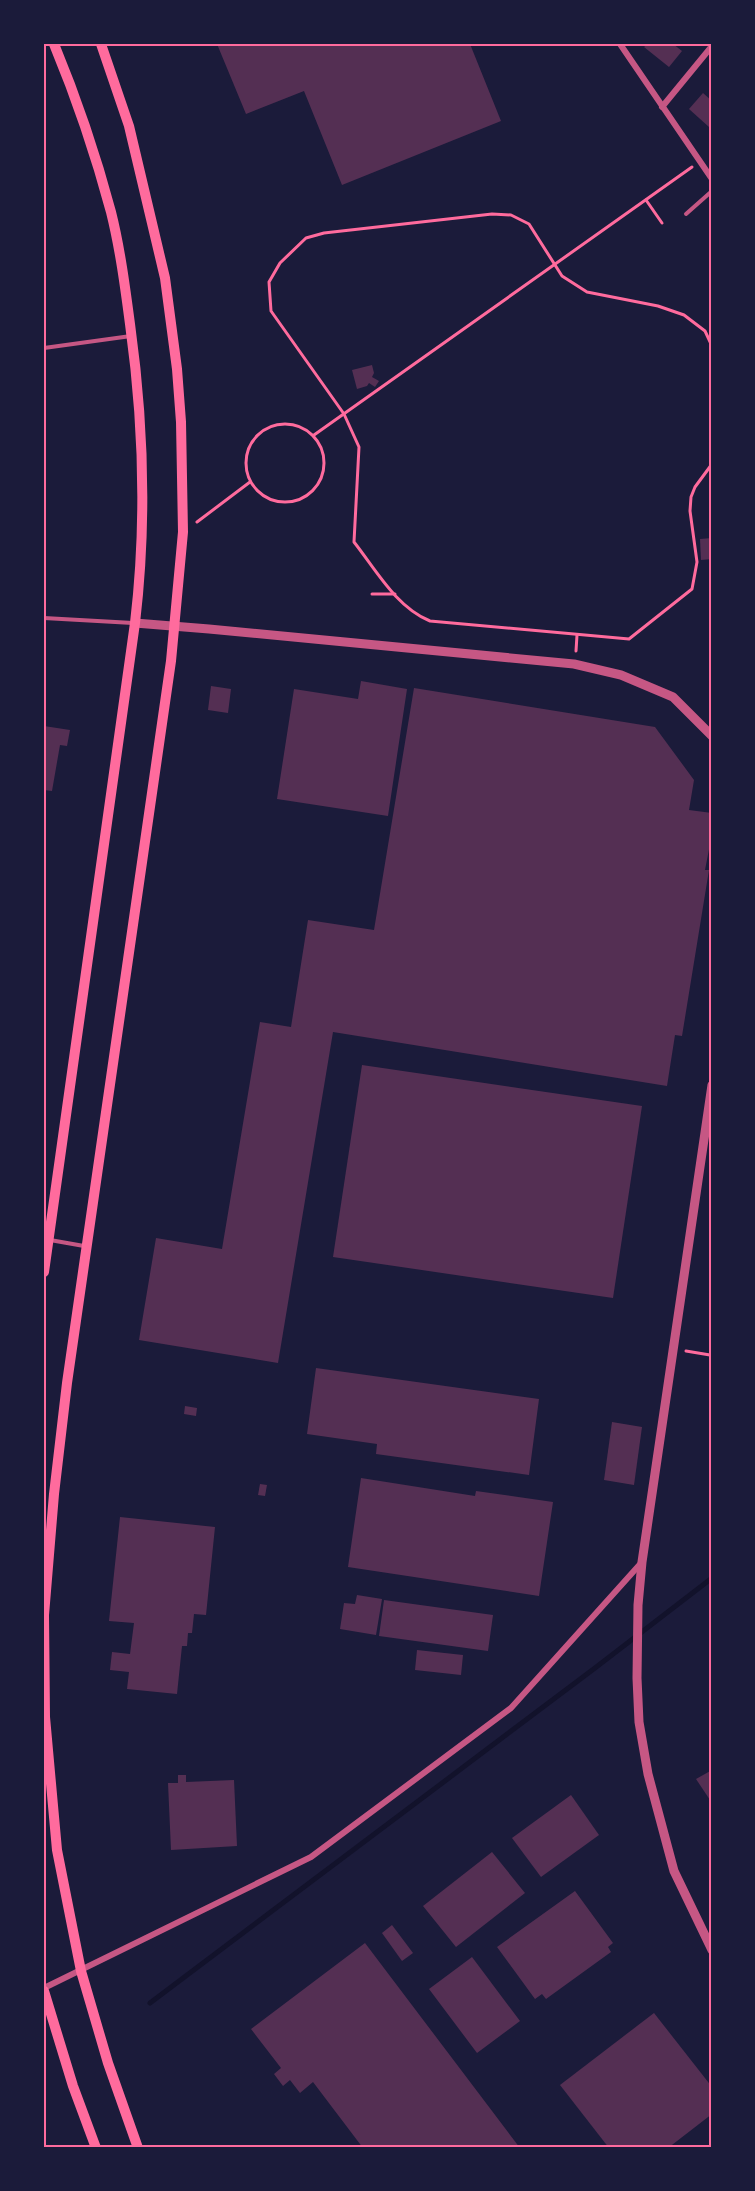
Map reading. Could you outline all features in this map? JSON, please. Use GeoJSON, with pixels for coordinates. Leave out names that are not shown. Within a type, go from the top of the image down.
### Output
{"type":"FeatureCollection","features":[{"type":"Feature","properties":{"kind":"main road"},"geometry":{"type":"LineString","coordinates":[[44,1272],[46,1239],[135,623],[143,521],[143,439],[123,271],[111,211],[70,83],[54,44]]}},
{"type":"Feature","properties":{"kind":"main road"},"geometry":{"type":"LineString","coordinates":[[101,44],[129,126],[165,278],[177,369],[181,422],[183,532],[175,626],[59,1449],[44,1615],[45,1716],[57,1850],[81,1971],[108,2063],[138,2148]]}},
{"type":"Feature","properties":{"kind":"main road"},"geometry":{"type":"LineString","coordinates":[[44,1990],[73,2086],[96,2148]]}},
{"type":"Feature","properties":{"kind":"street"},"geometry":{"type":"LineString","coordinates":[[620,44],[711,179]]}},
{"type":"Feature","properties":{"kind":"street"},"geometry":{"type":"LineString","coordinates":[[662,107],[711,46]]}},
{"type":"Feature","properties":{"kind":"street"},"geometry":{"type":"LineString","coordinates":[[135,623],[574,664],[621,675],[673,697],[711,736]]}},
{"type":"Feature","properties":{"kind":"street"},"geometry":{"type":"LineString","coordinates":[[711,1085],[642,1562],[638,1605],[637,1678],[639,1722],[648,1774],[674,1871],[711,1950]]}},
{"type":"Feature","properties":{"kind":"street"},"geometry":{"type":"LineString","coordinates":[[44,1990],[310,1857],[511,1708],[642,1562]]}},
{"type":"Feature","properties":{"kind":"lane"},"geometry":{"type":"LineString","coordinates":[[686,214],[711,191]]}},
{"type":"Feature","properties":{"kind":"lane"},"geometry":{"type":"LineString","coordinates":[[44,348],[132,336]]}},
{"type":"Feature","properties":{"kind":"lane"},"geometry":{"type":"LineString","coordinates":[[44,618],[135,623]]}},
{"type":"Feature","properties":{"kind":"lane"},"geometry":{"type":"LineString","coordinates":[[46,1239],[87,1247]]}},
{"type":"Feature","properties":{"kind":"path"},"geometry":{"type":"LineString","coordinates":[[314,435],[700,162]]}},
{"type":"Feature","properties":{"kind":"path"},"geometry":{"type":"LineString","coordinates":[[646,200],[662,223]]}},
{"type":"Feature","properties":{"kind":"path"},"geometry":{"type":"LineString","coordinates":[[711,346],[705,331],[684,315],[658,306],[587,292],[562,276],[529,224],[511,215],[492,214],[324,233],[306,238],[280,263],[269,282],[271,311],[344,414],[359,447],[354,542],[414,614],[430,621],[628,639],[692,589],[697,562],[690,511],[691,497],[711,464]]}},
{"type":"Feature","properties":{"kind":"path"},"geometry":{"type":"LineString","coordinates":[[279,423],[298,426],[314,435],[323,453],[324,473],[318,485],[309,495],[297,501],[270,500],[250,482],[246,470],[246,457],[257,435],[279,423]]}},
{"type":"Feature","properties":{"kind":"path"},"geometry":{"type":"LineString","coordinates":[[183,532],[250,482]]}},
{"type":"Feature","properties":{"kind":"path"},"geometry":{"type":"LineString","coordinates":[[372,594],[395,594]]}},
{"type":"Feature","properties":{"kind":"path"},"geometry":{"type":"LineString","coordinates":[[673,1348],[711,1357]]}},
{"type":"Feature","properties":{"kind":"building"},"geometry":{"type":"Polygon","coordinates":[[[217,44],[470,44],[501,121],[342,185],[304,91],[246,114],[217,44]]]}},
{"type":"Feature","properties":{"kind":"building"},"geometry":{"type":"Polygon","coordinates":[[[648,44],[673,44],[682,51],[669,67],[644,47],[648,44]]]}},
{"type":"Feature","properties":{"kind":"building"},"geometry":{"type":"Polygon","coordinates":[[[703,93],[712,101],[712,124],[709,127],[689,109],[703,93]]]}},
{"type":"Feature","properties":{"kind":"building"},"geometry":{"type":"Polygon","coordinates":[[[372,365],[374,373],[372,377],[379,381],[375,387],[369,383],[357,389],[352,370],[372,365]]]}},
{"type":"Feature","properties":{"kind":"building"},"geometry":{"type":"Polygon","coordinates":[[[712,538],[712,559],[701,560],[700,539],[712,538]]]}},
{"type":"Feature","properties":{"kind":"building"},"geometry":{"type":"Polygon","coordinates":[[[361,681],[407,689],[388,816],[277,799],[294,689],[358,699],[361,681]]]}},
{"type":"Feature","properties":{"kind":"building"},"geometry":{"type":"Polygon","coordinates":[[[211,686],[231,689],[228,713],[208,710],[211,686]]]}},
{"type":"Feature","properties":{"kind":"building"},"geometry":{"type":"Polygon","coordinates":[[[414,688],[655,727],[694,780],[689,810],[712,813],[712,834],[705,870],[709,870],[682,1036],[675,1035],[667,1086],[333,1032],[278,1363],[139,1340],[156,1238],[222,1249],[260,1022],[291,1027],[308,920],[374,930],[414,688]]]}},
{"type":"Feature","properties":{"kind":"building"},"geometry":{"type":"Polygon","coordinates":[[[44,726],[70,730],[67,746],[60,745],[52,791],[44,790],[44,726]]]}},
{"type":"Feature","properties":{"kind":"building"},"geometry":{"type":"Polygon","coordinates":[[[362,1065],[642,1106],[613,1298],[333,1257],[362,1065]]]}},
{"type":"Feature","properties":{"kind":"building"},"geometry":{"type":"Polygon","coordinates":[[[316,1368],[539,1399],[529,1475],[376,1454],[377,1444],[307,1434],[316,1368]]]}},
{"type":"Feature","properties":{"kind":"building"},"geometry":{"type":"Polygon","coordinates":[[[185,1406],[197,1408],[196,1416],[184,1414],[185,1406]]]}},
{"type":"Feature","properties":{"kind":"building"},"geometry":{"type":"Polygon","coordinates":[[[612,1422],[642,1427],[634,1485],[604,1480],[612,1422]]]}},
{"type":"Feature","properties":{"kind":"building"},"geometry":{"type":"Polygon","coordinates":[[[361,1478],[475,1496],[476,1491],[553,1502],[539,1596],[348,1567],[361,1478]]]}},
{"type":"Feature","properties":{"kind":"building"},"geometry":{"type":"Polygon","coordinates":[[[260,1484],[267,1485],[265,1496],[258,1495],[260,1484]]]}},
{"type":"Feature","properties":{"kind":"building"},"geometry":{"type":"Polygon","coordinates":[[[120,1517],[215,1527],[206,1615],[194,1614],[192,1633],[188,1633],[187,1646],[182,1646],[177,1694],[127,1689],[129,1672],[110,1670],[112,1652],[130,1654],[134,1623],[109,1621],[120,1517]]]}},
{"type":"Feature","properties":{"kind":"building"},"geometry":{"type":"Polygon","coordinates":[[[357,1595],[382,1599],[376,1635],[340,1629],[344,1603],[355,1604],[357,1595]]]}},
{"type":"Feature","properties":{"kind":"building"},"geometry":{"type":"Polygon","coordinates":[[[384,1600],[493,1615],[488,1651],[379,1636],[384,1600]]]}},
{"type":"Feature","properties":{"kind":"building"},"geometry":{"type":"Polygon","coordinates":[[[417,1650],[463,1655],[461,1675],[415,1670],[417,1650]]]}},
{"type":"Feature","properties":{"kind":"building"},"geometry":{"type":"Polygon","coordinates":[[[712,1770],[712,1803],[696,1779],[712,1770]]]}},
{"type":"Feature","properties":{"kind":"building"},"geometry":{"type":"Polygon","coordinates":[[[178,1775],[186,1775],[186,1782],[234,1780],[237,1846],[171,1850],[168,1783],[178,1783],[178,1775]]]}},
{"type":"Feature","properties":{"kind":"building"},"geometry":{"type":"Polygon","coordinates":[[[571,1795],[599,1835],[541,1877],[512,1838],[571,1795]]]}},
{"type":"Feature","properties":{"kind":"building"},"geometry":{"type":"Polygon","coordinates":[[[492,1852],[525,1893],[456,1947],[423,1906],[492,1852]]]}},
{"type":"Feature","properties":{"kind":"building"},"geometry":{"type":"Polygon","coordinates":[[[575,1891],[613,1943],[608,1947],[611,1952],[546,1999],[542,1994],[535,1999],[497,1947],[575,1891]]]}},
{"type":"Feature","properties":{"kind":"building"},"geometry":{"type":"Polygon","coordinates":[[[392,1925],[413,1953],[402,1961],[382,1933],[392,1925]]]}},
{"type":"Feature","properties":{"kind":"building"},"geometry":{"type":"Polygon","coordinates":[[[365,1943],[520,2148],[363,2148],[313,2082],[300,2093],[290,2080],[283,2086],[274,2074],[281,2068],[251,2029],[365,1943]]]}},
{"type":"Feature","properties":{"kind":"building"},"geometry":{"type":"Polygon","coordinates":[[[472,1957],[520,2021],[477,2053],[429,1989],[472,1957]]]}},
{"type":"Feature","properties":{"kind":"building"},"geometry":{"type":"Polygon","coordinates":[[[654,2013],[712,2087],[712,2114],[668,2148],[609,2148],[560,2085],[654,2013]]]}},
{"type":"Feature","properties":{"kind":"waterway"},"geometry":{"type":"LineString","coordinates":[[150,2003],[712,1578]]}}]}
